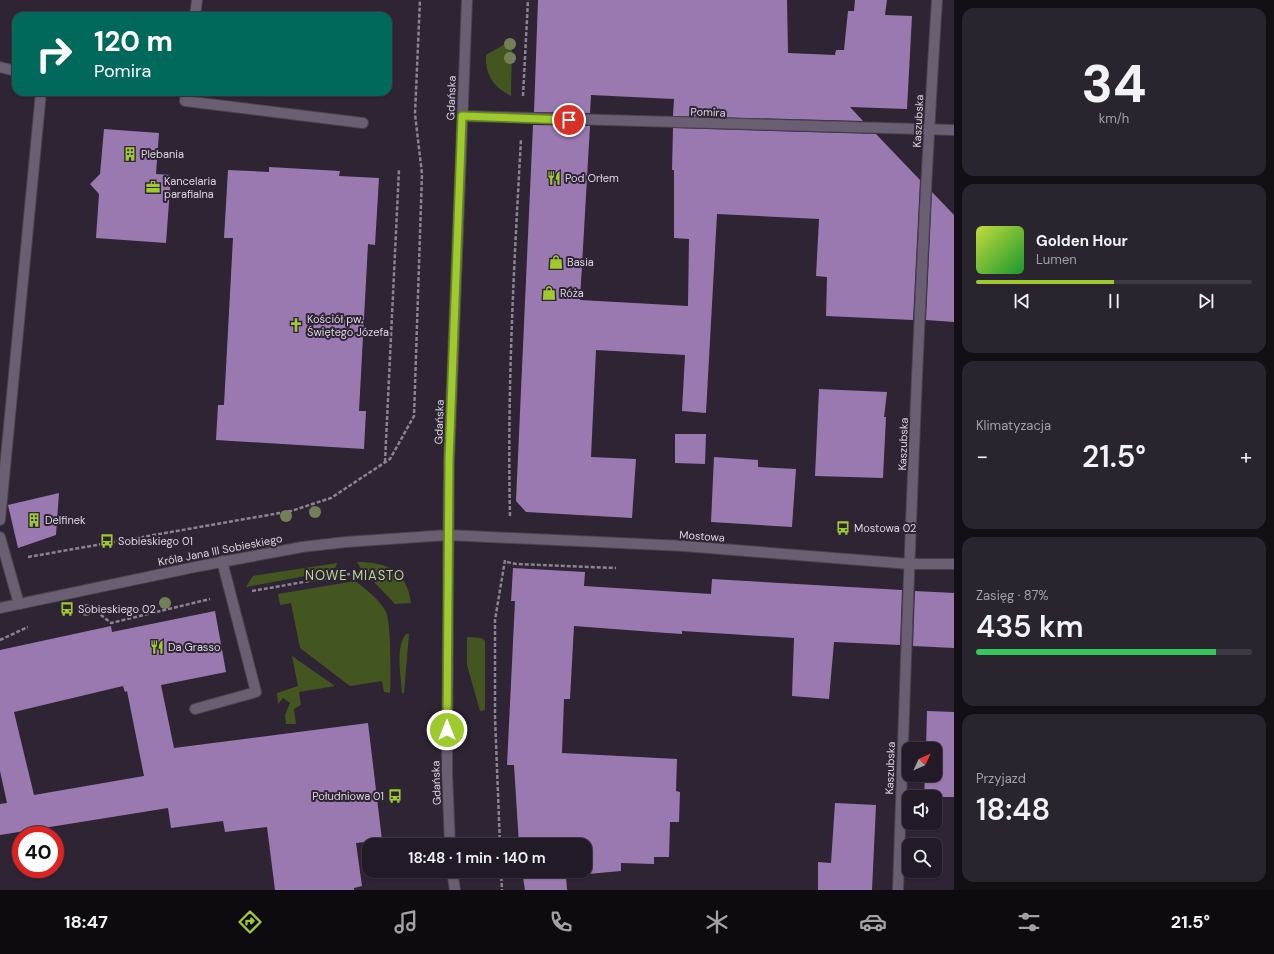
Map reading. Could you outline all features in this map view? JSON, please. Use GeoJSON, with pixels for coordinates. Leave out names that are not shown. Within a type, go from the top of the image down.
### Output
{"type":"FeatureCollection","features":[{"type":"Feature","properties":{"kind":"street"},"geometry":{"type":"LineString","coordinates":[[196,12],[197,0]]}},
{"type":"Feature","properties":{"kind":"street","name":"Gdańska"},"geometry":{"type":"LineString","coordinates":[[450,838],[447,772],[448,535],[467,0]]}},
{"type":"Feature","properties":{"kind":"street","name":"Kaszubska"},"geometry":{"type":"LineString","coordinates":[[898,890],[910,564],[929,129],[937,0]]}},
{"type":"Feature","properties":{"kind":"street"},"geometry":{"type":"LineString","coordinates":[[0,67],[12,70]]}},
{"type":"Feature","properties":{"kind":"street"},"geometry":{"type":"LineString","coordinates":[[0,520],[40,96]]}},
{"type":"Feature","properties":{"kind":"street"},"geometry":{"type":"LineString","coordinates":[[186,96],[185,101],[363,123]]}},
{"type":"Feature","properties":{"kind":"street","name":"Pomira"},"geometry":{"type":"LineString","coordinates":[[462,116],[522,119],[954,130]]}},
{"type":"Feature","properties":{"kind":"street","name":"Króla Jana III Sobieskiego"},"geometry":{"type":"LineString","coordinates":[[0,608],[302,547],[346,542],[448,535]]}},
{"type":"Feature","properties":{"kind":"street","name":"Mostowa"},"geometry":{"type":"LineString","coordinates":[[448,535],[684,546],[910,564],[954,564]]}},
{"type":"Feature","properties":{"kind":"street"},"geometry":{"type":"LineString","coordinates":[[0,537],[19,604]]}},
{"type":"Feature","properties":{"kind":"street"},"geometry":{"type":"LineString","coordinates":[[195,709],[256,692],[222,562]]}},
{"type":"Feature","properties":{"kind":"street"},"geometry":{"type":"LineString","coordinates":[[453,878],[455,890]]}},
{"type":"Feature","properties":{"kind":"path"},"geometry":{"type":"LineString","coordinates":[[6,561],[291,511],[332,498],[390,459],[414,416],[422,174],[415,114],[420,0]]}},
{"type":"Feature","properties":{"kind":"path"},"geometry":{"type":"LineString","coordinates":[[517,516],[510,515],[508,462],[511,326],[528,0]]}},
{"type":"Feature","properties":{"kind":"path"},"geometry":{"type":"LineString","coordinates":[[385,463],[399,169]]}},
{"type":"Feature","properties":{"kind":"path"},"geometry":{"type":"LineString","coordinates":[[500,838],[495,620],[505,562],[516,564],[621,568]]}},
{"type":"Feature","properties":{"kind":"path"},"geometry":{"type":"LineString","coordinates":[[230,594],[350,574]]}},
{"type":"Feature","properties":{"kind":"path"},"geometry":{"type":"LineString","coordinates":[[96,610],[111,623],[214,598]]}},
{"type":"Feature","properties":{"kind":"path"},"geometry":{"type":"LineString","coordinates":[[88,612],[103,609]]}},
{"type":"Feature","properties":{"kind":"path"},"geometry":{"type":"LineString","coordinates":[[0,640],[35,623]]}},
{"type":"Feature","properties":{"kind":"path"},"geometry":{"type":"LineString","coordinates":[[501,878],[502,890]]}},
{"type":"Feature","properties":{"kind":"green space"},"geometry":{"type":"Polygon","coordinates":[[[512,40],[511,96],[495,85],[487,69],[486,55],[512,40]]]}},
{"type":"Feature","properties":{"kind":"green space"},"geometry":{"type":"Polygon","coordinates":[[[357,562],[378,564],[394,570],[405,583],[409,592],[411,603],[395,604],[357,562]]]}},
{"type":"Feature","properties":{"kind":"green space"},"geometry":{"type":"Polygon","coordinates":[[[337,563],[336,567],[327,572],[246,587],[253,576],[337,563]]]}},
{"type":"Feature","properties":{"kind":"green space"},"geometry":{"type":"Polygon","coordinates":[[[355,581],[376,599],[383,607],[388,618],[390,638],[390,693],[384,692],[382,681],[350,686],[300,648],[291,603],[280,605],[278,594],[355,581]]]}},
{"type":"Feature","properties":{"kind":"green space"},"geometry":{"type":"Polygon","coordinates":[[[406,634],[409,634],[404,693],[402,693],[400,654],[406,634]]]}},
{"type":"Feature","properties":{"kind":"green space"},"geometry":{"type":"Polygon","coordinates":[[[467,637],[481,638],[485,641],[485,710],[480,711],[467,665],[467,637]]]}},
{"type":"Feature","properties":{"kind":"green space"},"geometry":{"type":"Polygon","coordinates":[[[292,656],[335,686],[299,692],[301,705],[294,709],[296,724],[286,724],[285,715],[290,703],[283,698],[278,704],[277,693],[298,686],[292,656]]]}},
{"type":"Feature","properties":{"kind":"building"},"geometry":{"type":"Polygon","coordinates":[[[538,0],[787,0],[788,53],[835,55],[836,50],[844,50],[848,11],[854,11],[855,0],[887,0],[885,15],[912,16],[907,109],[850,107],[863,121],[673,116],[674,99],[591,95],[590,113],[534,112],[538,0]]]}},
{"type":"Feature","properties":{"kind":"building"},"geometry":{"type":"Polygon","coordinates":[[[533,125],[590,126],[580,300],[688,306],[689,239],[674,238],[674,170],[672,170],[673,128],[876,134],[920,180],[913,320],[826,316],[827,277],[816,276],[819,219],[717,214],[706,413],[682,411],[685,355],[596,350],[591,457],[636,459],[632,518],[526,512],[516,501],[533,125]]]}},
{"type":"Feature","properties":{"kind":"building","name":"Plebania"},"geometry":{"type":"Polygon","coordinates":[[[104,129],[159,133],[156,174],[171,175],[166,243],[96,238],[99,194],[90,184],[100,174],[104,129]]]}},
{"type":"Feature","properties":{"kind":"building","name":"Kościół pw. Świętego Józefa"},"geometry":{"type":"Polygon","coordinates":[[[269,167],[340,171],[339,176],[379,178],[375,245],[368,244],[359,411],[366,411],[364,449],[216,440],[218,405],[224,405],[233,238],[224,238],[228,170],[269,172],[269,167]]]}},
{"type":"Feature","properties":{"kind":"building"},"geometry":{"type":"Polygon","coordinates":[[[932,192],[954,215],[954,322],[926,320],[932,192]]]}},
{"type":"Feature","properties":{"kind":"building"},"geometry":{"type":"Polygon","coordinates":[[[819,389],[887,392],[884,417],[886,417],[883,478],[815,476],[819,389]]]}},
{"type":"Feature","properties":{"kind":"building"},"geometry":{"type":"Polygon","coordinates":[[[675,434],[706,434],[705,464],[675,463],[675,434]]]}},
{"type":"Feature","properties":{"kind":"building"},"geometry":{"type":"Polygon","coordinates":[[[714,457],[758,460],[758,467],[796,469],[792,527],[711,522],[714,457]]]}},
{"type":"Feature","properties":{"kind":"building","name":"Delfinek"},"geometry":{"type":"Polygon","coordinates":[[[59,493],[56,535],[18,548],[8,505],[59,493]]]}},
{"type":"Feature","properties":{"kind":"building"},"geometry":{"type":"Polygon","coordinates":[[[513,568],[585,572],[584,586],[711,594],[712,579],[902,590],[900,645],[834,642],[829,699],[792,696],[794,638],[682,631],[682,634],[574,626],[570,699],[564,699],[562,753],[677,759],[676,791],[680,792],[679,822],[670,822],[669,857],[654,857],[654,864],[621,863],[621,871],[592,874],[592,838],[519,838],[514,765],[507,765],[515,601],[511,601],[513,568]]]}},
{"type":"Feature","properties":{"kind":"building"},"geometry":{"type":"Polygon","coordinates":[[[915,591],[954,593],[954,648],[913,646],[915,591]]]}},
{"type":"Feature","properties":{"kind":"building"},"geometry":{"type":"Polygon","coordinates":[[[215,611],[226,672],[161,685],[174,748],[368,723],[382,838],[362,838],[362,842],[356,843],[362,886],[354,888],[354,890],[275,890],[267,827],[225,832],[223,821],[171,828],[168,808],[56,826],[12,826],[12,833],[0,835],[0,804],[7,803],[0,771],[0,650],[111,626],[112,632],[215,611]],[[123,686],[14,712],[34,795],[144,776],[127,691],[125,692],[123,686]]]}},
{"type":"Feature","properties":{"kind":"building"},"geometry":{"type":"Polygon","coordinates":[[[927,711],[954,712],[954,797],[942,797],[942,790],[924,790],[925,782],[942,782],[942,742],[926,742],[927,711]]]}},
{"type":"Feature","properties":{"kind":"building"},"geometry":{"type":"Polygon","coordinates":[[[835,803],[876,805],[872,890],[818,890],[818,862],[831,863],[835,803]]]}},
{"type":"Feature","properties":{"kind":"building"},"geometry":{"type":"Polygon","coordinates":[[[523,878],[566,878],[567,890],[525,890],[523,878]]]}},
{"type":"Feature","properties":{"kind":"place","name":"Plebania"},"geometry":{"type":"Point","coordinates":[130,154]}},
{"type":"Feature","properties":{"kind":"place","name":"Pod Orłem"},"geometry":{"type":"Point","coordinates":[554,178]}},
{"type":"Feature","properties":{"kind":"place","name":"Kancelaria parafialna"},"geometry":{"type":"Point","coordinates":[153,187]}},
{"type":"Feature","properties":{"kind":"place","name":"Basia"},"geometry":{"type":"Point","coordinates":[556,262]}},
{"type":"Feature","properties":{"kind":"place","name":"Róża"},"geometry":{"type":"Point","coordinates":[549,293]}},
{"type":"Feature","properties":{"kind":"place","name":"Kościół pw. Świętego Józefa"},"geometry":{"type":"Point","coordinates":[296,325]}},
{"type":"Feature","properties":{"kind":"place","name":"Delfinek"},"geometry":{"type":"Point","coordinates":[34,520]}},
{"type":"Feature","properties":{"kind":"place","name":"Mostowa 02"},"geometry":{"type":"Point","coordinates":[843,528]}},
{"type":"Feature","properties":{"kind":"place","name":"Sobieskiego 01"},"geometry":{"type":"Point","coordinates":[107,541]}},
{"type":"Feature","properties":{"kind":"place","name":"Sobieskiego 02"},"geometry":{"type":"Point","coordinates":[67,609]}},
{"type":"Feature","properties":{"kind":"place","name":"Da Grasso"},"geometry":{"type":"Point","coordinates":[157,647]}},
{"type":"Feature","properties":{"kind":"place","name":"Południowa 01"},"geometry":{"type":"Point","coordinates":[395,796]}},
{"type":"Feature","properties":{"kind":"district","name":"NOWE MIASTO"},"geometry":{"type":"Point","coordinates":[355,575]}},
{"type":"Feature","properties":{"kind":"route"},"geometry":{"type":"LineString","coordinates":[[447,730],[449,460],[462,116],[569,120]]}}]}
